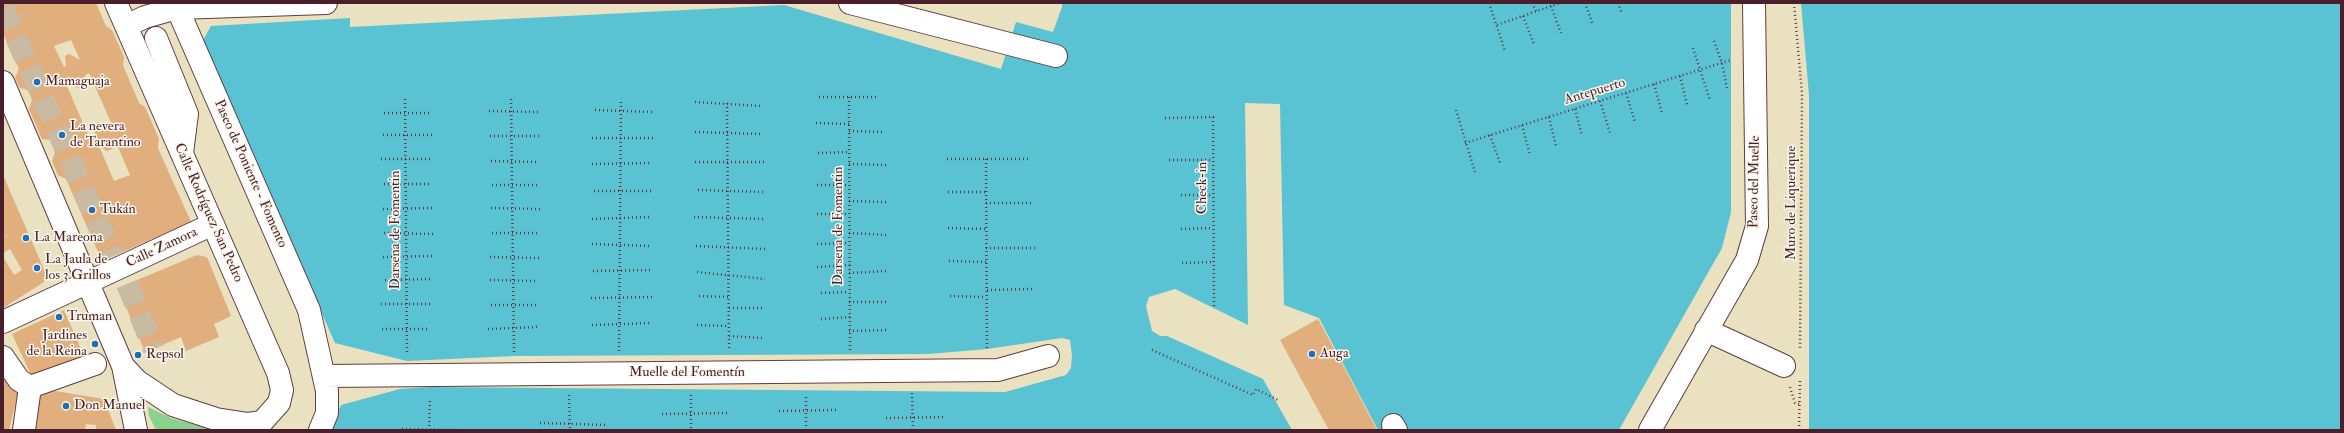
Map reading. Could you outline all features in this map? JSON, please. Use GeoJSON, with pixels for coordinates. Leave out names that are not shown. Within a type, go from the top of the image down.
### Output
{"type":"FeatureCollection","features":[{"type":"Feature","properties":{"kind":"street","name":"Calle Rodríguez San Pedro"},"geometry":{"type":"LineString","coordinates":[[116,3],[278,373],[282,390],[279,402],[255,426]]}},
{"type":"Feature","properties":{"kind":"street"},"geometry":{"type":"LineString","coordinates":[[126,26],[144,17],[176,6],[326,3]]}},
{"type":"Feature","properties":{"kind":"street"},"geometry":{"type":"LineString","coordinates":[[850,3],[1056,56]]}},
{"type":"Feature","properties":{"kind":"street","name":"Paseo del Muelle"},"geometry":{"type":"LineString","coordinates":[[1650,430],[1747,260],[1757,226],[1754,3]]}},
{"type":"Feature","properties":{"kind":"street","name":"Paseo de Poniente - Fomento"},"geometry":{"type":"LineString","coordinates":[[176,6],[309,310],[319,348],[324,376]]}},
{"type":"Feature","properties":{"kind":"street"},"geometry":{"type":"LineString","coordinates":[[156,38],[187,114],[182,154]]}},
{"type":"Feature","properties":{"kind":"street"},"geometry":{"type":"LineString","coordinates":[[3,82],[89,281],[123,366],[136,430]]}},
{"type":"Feature","properties":{"kind":"street","name":"Calle Zamora"},"geometry":{"type":"LineString","coordinates":[[3,322],[213,224]]}},
{"type":"Feature","properties":{"kind":"street"},"geometry":{"type":"LineString","coordinates":[[1706,330],[1795,365]]}},
{"type":"Feature","properties":{"kind":"street","name":"Muelle del Fomentín"},"geometry":{"type":"LineString","coordinates":[[324,376],[998,370],[1048,356]]}},
{"type":"Feature","properties":{"kind":"street"},"geometry":{"type":"LineString","coordinates":[[3,357],[20,380],[30,387]]}},
{"type":"Feature","properties":{"kind":"street"},"geometry":{"type":"LineString","coordinates":[[30,387],[95,364]]}},
{"type":"Feature","properties":{"kind":"street"},"geometry":{"type":"LineString","coordinates":[[123,366],[137,381],[173,405],[216,420],[255,426]]}},
{"type":"Feature","properties":{"kind":"street"},"geometry":{"type":"LineString","coordinates":[[320,430],[327,413],[324,376]]}},
{"type":"Feature","properties":{"kind":"street"},"geometry":{"type":"LineString","coordinates":[[24,430],[30,387]]}},
{"type":"Feature","properties":{"kind":"path"},"geometry":{"type":"LineString","coordinates":[[1489,3],[1505,51]]}},
{"type":"Feature","properties":{"kind":"path"},"geometry":{"type":"LineString","coordinates":[[1532,3],[1536,12]]}},
{"type":"Feature","properties":{"kind":"path"},"geometry":{"type":"LineString","coordinates":[[1496,25],[1560,3]]}},
{"type":"Feature","properties":{"kind":"path"},"geometry":{"type":"LineString","coordinates":[[1585,3],[1593,25]]}},
{"type":"Feature","properties":{"kind":"path"},"geometry":{"type":"LineString","coordinates":[[1618,3],[1622,14]]}},
{"type":"Feature","properties":{"kind":"path","name":"Muro de Liquerique"},"geometry":{"type":"LineString","coordinates":[[1794,3],[1802,94],[1795,365],[1800,404],[1799,430]]}},
{"type":"Feature","properties":{"kind":"path"},"geometry":{"type":"LineString","coordinates":[[1552,6],[1561,33]]}},
{"type":"Feature","properties":{"kind":"path"},"geometry":{"type":"LineString","coordinates":[[1523,16],[1534,44]]}},
{"type":"Feature","properties":{"kind":"path"},"geometry":{"type":"LineString","coordinates":[[1714,41],[1722,63],[1727,89]]}},
{"type":"Feature","properties":{"kind":"path"},"geometry":{"type":"LineString","coordinates":[[1693,48],[1710,100]]}},
{"type":"Feature","properties":{"kind":"path","name":"Antepuerto"},"geometry":{"type":"LineString","coordinates":[[1465,143],[1731,60]]}},
{"type":"Feature","properties":{"kind":"path"},"geometry":{"type":"LineString","coordinates":[[1680,76],[1687,105]]}},
{"type":"Feature","properties":{"kind":"path"},"geometry":{"type":"LineString","coordinates":[[1654,84],[1662,113]]}},
{"type":"Feature","properties":{"kind":"path"},"geometry":{"type":"LineString","coordinates":[[1626,93],[1635,122]]}},
{"type":"Feature","properties":{"kind":"path"},"geometry":{"type":"LineString","coordinates":[[819,97],[878,97]]}},
{"type":"Feature","properties":{"kind":"path","name":"Darsena de Fomentin"},"geometry":{"type":"LineString","coordinates":[[849,97],[850,354]]}},
{"type":"Feature","properties":{"kind":"path"},"geometry":{"type":"LineString","coordinates":[[511,98],[514,356]]}},
{"type":"Feature","properties":{"kind":"path","name":"Darsena de Fomentin"},"geometry":{"type":"LineString","coordinates":[[405,99],[407,361]]}},
{"type":"Feature","properties":{"kind":"path"},"geometry":{"type":"LineString","coordinates":[[1600,101],[1610,133]]}},
{"type":"Feature","properties":{"kind":"path"},"geometry":{"type":"LineString","coordinates":[[619,355],[621,102]]}},
{"type":"Feature","properties":{"kind":"path"},"geometry":{"type":"LineString","coordinates":[[695,102],[762,106]]}},
{"type":"Feature","properties":{"kind":"path"},"geometry":{"type":"LineString","coordinates":[[727,103],[729,355]]}},
{"type":"Feature","properties":{"kind":"path"},"geometry":{"type":"LineString","coordinates":[[1575,109],[1582,136]]}},
{"type":"Feature","properties":{"kind":"path"},"geometry":{"type":"LineString","coordinates":[[594,110],[653,112]]}},
{"type":"Feature","properties":{"kind":"path"},"geometry":{"type":"LineString","coordinates":[[1456,110],[1475,172]]}},
{"type":"Feature","properties":{"kind":"path"},"geometry":{"type":"LineString","coordinates":[[489,111],[538,112]]}},
{"type":"Feature","properties":{"kind":"path"},"geometry":{"type":"LineString","coordinates":[[384,113],[432,112]]}},
{"type":"Feature","properties":{"kind":"path","name":"Check-in"},"geometry":{"type":"LineString","coordinates":[[1165,118],[1213,117],[1214,308]]}},
{"type":"Feature","properties":{"kind":"path"},"geometry":{"type":"LineString","coordinates":[[1549,117],[1556,146]]}},
{"type":"Feature","properties":{"kind":"path"},"geometry":{"type":"LineString","coordinates":[[816,123],[849,124]]}},
{"type":"Feature","properties":{"kind":"path"},"geometry":{"type":"LineString","coordinates":[[1522,125],[1530,155]]}},
{"type":"Feature","properties":{"kind":"path"},"geometry":{"type":"LineString","coordinates":[[849,131],[884,132]]}},
{"type":"Feature","properties":{"kind":"path"},"geometry":{"type":"LineString","coordinates":[[695,132],[760,134]]}},
{"type":"Feature","properties":{"kind":"path"},"geometry":{"type":"LineString","coordinates":[[383,135],[432,135]]}},
{"type":"Feature","properties":{"kind":"path"},"geometry":{"type":"LineString","coordinates":[[1490,135],[1500,163]]}},
{"type":"Feature","properties":{"kind":"path"},"geometry":{"type":"LineString","coordinates":[[490,136],[540,136]]}},
{"type":"Feature","properties":{"kind":"path"},"geometry":{"type":"LineString","coordinates":[[592,138],[653,138]]}},
{"type":"Feature","properties":{"kind":"path"},"geometry":{"type":"LineString","coordinates":[[818,153],[849,152]]}},
{"type":"Feature","properties":{"kind":"path"},"geometry":{"type":"LineString","coordinates":[[382,159],[432,159]]}},
{"type":"Feature","properties":{"kind":"path"},"geometry":{"type":"LineString","coordinates":[[947,159],[1029,159]]}},
{"type":"Feature","properties":{"kind":"path"},"geometry":{"type":"LineString","coordinates":[[986,160],[987,349]]}},
{"type":"Feature","properties":{"kind":"path"},"geometry":{"type":"LineString","coordinates":[[1169,160],[1213,160]]}},
{"type":"Feature","properties":{"kind":"path"},"geometry":{"type":"LineString","coordinates":[[491,161],[540,162]]}},
{"type":"Feature","properties":{"kind":"path"},"geometry":{"type":"LineString","coordinates":[[695,162],[764,162]]}},
{"type":"Feature","properties":{"kind":"path"},"geometry":{"type":"LineString","coordinates":[[592,164],[650,163]]}},
{"type":"Feature","properties":{"kind":"path"},"geometry":{"type":"LineString","coordinates":[[849,164],[886,164]]}},
{"type":"Feature","properties":{"kind":"path"},"geometry":{"type":"LineString","coordinates":[[384,184],[432,184]]}},
{"type":"Feature","properties":{"kind":"path"},"geometry":{"type":"LineString","coordinates":[[492,185],[540,185]]}},
{"type":"Feature","properties":{"kind":"path"},"geometry":{"type":"LineString","coordinates":[[817,185],[849,185]]}},
{"type":"Feature","properties":{"kind":"path"},"geometry":{"type":"LineString","coordinates":[[698,190],[763,192]]}},
{"type":"Feature","properties":{"kind":"path"},"geometry":{"type":"LineString","coordinates":[[594,191],[652,191]]}},
{"type":"Feature","properties":{"kind":"path"},"geometry":{"type":"LineString","coordinates":[[948,192],[986,192]]}},
{"type":"Feature","properties":{"kind":"path"},"geometry":{"type":"LineString","coordinates":[[1181,195],[1213,195]]}},
{"type":"Feature","properties":{"kind":"path"},"geometry":{"type":"LineString","coordinates":[[849,201],[886,202]]}},
{"type":"Feature","properties":{"kind":"path"},"geometry":{"type":"LineString","coordinates":[[986,203],[1033,203]]}},
{"type":"Feature","properties":{"kind":"path"},"geometry":{"type":"LineString","coordinates":[[383,209],[433,208]]}},
{"type":"Feature","properties":{"kind":"path"},"geometry":{"type":"LineString","coordinates":[[491,208],[540,209]]}},
{"type":"Feature","properties":{"kind":"path"},"geometry":{"type":"LineString","coordinates":[[817,214],[849,214]]}},
{"type":"Feature","properties":{"kind":"path"},"geometry":{"type":"LineString","coordinates":[[694,217],[766,219]]}},
{"type":"Feature","properties":{"kind":"path"},"geometry":{"type":"LineString","coordinates":[[592,219],[650,218]]}},
{"type":"Feature","properties":{"kind":"path"},"geometry":{"type":"LineString","coordinates":[[948,228],[986,229]]}},
{"type":"Feature","properties":{"kind":"path"},"geometry":{"type":"LineString","coordinates":[[1181,229],[1213,228]]}},
{"type":"Feature","properties":{"kind":"path"},"geometry":{"type":"LineString","coordinates":[[384,233],[435,234]]}},
{"type":"Feature","properties":{"kind":"path"},"geometry":{"type":"LineString","coordinates":[[492,233],[538,233]]}},
{"type":"Feature","properties":{"kind":"path"},"geometry":{"type":"LineString","coordinates":[[849,233],[888,235]]}},
{"type":"Feature","properties":{"kind":"path"},"geometry":{"type":"LineString","coordinates":[[817,244],[849,243]]}},
{"type":"Feature","properties":{"kind":"path"},"geometry":{"type":"LineString","coordinates":[[592,244],[652,246]]}},
{"type":"Feature","properties":{"kind":"path"},"geometry":{"type":"LineString","coordinates":[[696,246],[766,249]]}},
{"type":"Feature","properties":{"kind":"path"},"geometry":{"type":"LineString","coordinates":[[986,248],[1035,248]]}},
{"type":"Feature","properties":{"kind":"path"},"geometry":{"type":"LineString","coordinates":[[383,257],[434,256]]}},
{"type":"Feature","properties":{"kind":"path"},"geometry":{"type":"LineString","coordinates":[[490,257],[540,258]]}},
{"type":"Feature","properties":{"kind":"path"},"geometry":{"type":"LineString","coordinates":[[950,262],[986,262]]}},
{"type":"Feature","properties":{"kind":"path"},"geometry":{"type":"LineString","coordinates":[[1182,263],[1214,262]]}},
{"type":"Feature","properties":{"kind":"path"},"geometry":{"type":"LineString","coordinates":[[817,267],[850,265]]}},
{"type":"Feature","properties":{"kind":"path"},"geometry":{"type":"LineString","coordinates":[[593,271],[653,270]]}},
{"type":"Feature","properties":{"kind":"path"},"geometry":{"type":"LineString","coordinates":[[849,273],[888,271]]}},
{"type":"Feature","properties":{"kind":"path"},"geometry":{"type":"LineString","coordinates":[[697,272],[765,278]]}},
{"type":"Feature","properties":{"kind":"path"},"geometry":{"type":"LineString","coordinates":[[385,280],[432,279]]}},
{"type":"Feature","properties":{"kind":"path"},"geometry":{"type":"LineString","coordinates":[[490,280],[538,281]]}},
{"type":"Feature","properties":{"kind":"path"},"geometry":{"type":"LineString","coordinates":[[986,290],[1032,290]]}},
{"type":"Feature","properties":{"kind":"path"},"geometry":{"type":"LineString","coordinates":[[821,293],[849,292]]}},
{"type":"Feature","properties":{"kind":"path"},"geometry":{"type":"LineString","coordinates":[[699,296],[728,297]]}},
{"type":"Feature","properties":{"kind":"path"},"geometry":{"type":"LineString","coordinates":[[950,296],[986,297]]}},
{"type":"Feature","properties":{"kind":"path"},"geometry":{"type":"LineString","coordinates":[[591,298],[652,297]]}},
{"type":"Feature","properties":{"kind":"path"},"geometry":{"type":"LineString","coordinates":[[849,302],[889,302]]}},
{"type":"Feature","properties":{"kind":"path"},"geometry":{"type":"LineString","coordinates":[[381,304],[430,304]]}},
{"type":"Feature","properties":{"kind":"path"},"geometry":{"type":"LineString","coordinates":[[491,304],[538,305]]}},
{"type":"Feature","properties":{"kind":"path"},"geometry":{"type":"LineString","coordinates":[[729,308],[763,308]]}},
{"type":"Feature","properties":{"kind":"path"},"geometry":{"type":"LineString","coordinates":[[821,319],[850,317]]}},
{"type":"Feature","properties":{"kind":"path"},"geometry":{"type":"LineString","coordinates":[[592,325],[651,323]]}},
{"type":"Feature","properties":{"kind":"path"},"geometry":{"type":"LineString","coordinates":[[697,325],[729,326]]}},
{"type":"Feature","properties":{"kind":"path"},"geometry":{"type":"LineString","coordinates":[[488,329],[539,327]]}},
{"type":"Feature","properties":{"kind":"path"},"geometry":{"type":"LineString","coordinates":[[382,329],[430,329]]}},
{"type":"Feature","properties":{"kind":"path"},"geometry":{"type":"LineString","coordinates":[[850,330],[888,330]]}},
{"type":"Feature","properties":{"kind":"path"},"geometry":{"type":"LineString","coordinates":[[729,336],[763,338]]}},
{"type":"Feature","properties":{"kind":"path"},"geometry":{"type":"LineString","coordinates":[[1152,350],[1253,395],[1256,389],[1278,400]]}},
{"type":"Feature","properties":{"kind":"path"},"geometry":{"type":"LineString","coordinates":[[569,388],[570,430]]}},
{"type":"Feature","properties":{"kind":"path"},"geometry":{"type":"LineString","coordinates":[[691,389],[691,430]]}},
{"type":"Feature","properties":{"kind":"path"},"geometry":{"type":"LineString","coordinates":[[806,390],[806,430]]}},
{"type":"Feature","properties":{"kind":"path"},"geometry":{"type":"LineString","coordinates":[[912,390],[913,430]]}},
{"type":"Feature","properties":{"kind":"path"},"geometry":{"type":"LineString","coordinates":[[429,430],[430,394]]}},
{"type":"Feature","properties":{"kind":"path"},"geometry":{"type":"LineString","coordinates":[[1795,403],[1800,404]]}},
{"type":"Feature","properties":{"kind":"path"},"geometry":{"type":"LineString","coordinates":[[779,411],[837,410]]}},
{"type":"Feature","properties":{"kind":"path"},"geometry":{"type":"LineString","coordinates":[[662,414],[727,413]]}},
{"type":"Feature","properties":{"kind":"path"},"geometry":{"type":"LineString","coordinates":[[886,418],[946,417]]}},
{"type":"Feature","properties":{"kind":"path"},"geometry":{"type":"LineString","coordinates":[[540,424],[607,425]]}},
{"type":"Feature","properties":{"kind":"path"},"geometry":{"type":"LineString","coordinates":[[402,429],[461,430]]}},
{"type":"Feature","properties":{"kind":"green space"},"geometry":{"type":"Polygon","coordinates":[[[148,407],[171,418],[213,430],[156,430],[149,416],[148,407]]]}},
{"type":"Feature","properties":{"kind":"water"},"geometry":{"type":"Polygon","coordinates":[[[1062,3],[1731,3],[1731,212],[1722,248],[1619,430],[1378,430],[1319,318],[1284,305],[1280,104],[1245,103],[1248,325],[1175,289],[1149,297],[1146,306],[1152,331],[1160,336],[1167,336],[1263,379],[1292,430],[331,430],[341,405],[400,389],[430,387],[1005,392],[1066,375],[1071,368],[1072,355],[1070,340],[1062,338],[987,349],[929,354],[514,356],[407,361],[335,343],[202,42],[211,26],[350,18],[350,27],[784,5],[1001,69],[1016,22],[1053,32],[1062,3]]]}},
{"type":"Feature","properties":{"kind":"water"},"geometry":{"type":"Polygon","coordinates":[[[1801,3],[2341,3],[2341,430],[1809,430],[1809,95],[1801,3]]]}},
{"type":"Feature","properties":{"kind":"building"},"geometry":{"type":"Polygon","coordinates":[[[7,3],[96,3],[106,26],[112,30],[124,57],[123,65],[139,103],[145,107],[159,139],[158,148],[191,222],[102,261],[66,179],[58,175],[52,161],[55,152],[50,140],[42,139],[29,109],[32,100],[28,90],[20,88],[15,78],[19,69],[3,33],[3,5],[7,3]],[[71,40],[54,46],[64,67],[66,66],[65,56],[69,54],[80,60],[71,40]],[[89,73],[85,75],[86,83],[82,88],[75,87],[71,81],[66,84],[89,137],[95,134],[94,128],[97,122],[104,123],[108,128],[113,127],[89,73]],[[115,140],[112,149],[107,151],[99,146],[114,181],[130,175],[115,140]]]}},
{"type":"Feature","properties":{"kind":"building"},"geometry":{"type":"Polygon","coordinates":[[[3,175],[46,274],[44,282],[3,308],[3,257],[14,275],[22,270],[10,249],[3,253],[3,238],[15,233],[4,237],[3,234],[3,175]]]}},
{"type":"Feature","properties":{"kind":"building"},"geometry":{"type":"Polygon","coordinates":[[[197,255],[207,257],[231,316],[214,324],[219,337],[186,351],[181,337],[145,352],[118,288],[197,255]]]}},
{"type":"Feature","properties":{"kind":"building"},"geometry":{"type":"Polygon","coordinates":[[[64,310],[84,356],[32,377],[12,334],[64,310]]]}},
{"type":"Feature","properties":{"kind":"building"},"geometry":{"type":"Polygon","coordinates":[[[1318,319],[1377,430],[1329,430],[1280,340],[1318,319]]]}},
{"type":"Feature","properties":{"kind":"building"},"geometry":{"type":"Polygon","coordinates":[[[3,372],[18,393],[9,430],[3,430],[3,372]]]}},
{"type":"Feature","properties":{"kind":"building","name":"Don Manuel"},"geometry":{"type":"Polygon","coordinates":[[[54,389],[55,391],[104,399],[116,430],[96,430],[96,425],[86,424],[85,430],[33,430],[40,401],[38,391],[54,389]]]}},
{"type":"Feature","properties":{"kind":"tunnel"},"geometry":{"type":"LineString","coordinates":[[3,8],[113,256]]}},
{"type":"Feature","properties":{"kind":"tunnel"},"geometry":{"type":"LineString","coordinates":[[127,284],[154,349]]}},
{"type":"Feature","properties":{"kind":"place","name":"Mamaguaja"},"geometry":{"type":"Point","coordinates":[37,82]}},
{"type":"Feature","properties":{"kind":"place","name":"La nevera de Tarantino"},"geometry":{"type":"Point","coordinates":[62,135]}},
{"type":"Feature","properties":{"kind":"place","name":"Tukán"},"geometry":{"type":"Point","coordinates":[92,210]}},
{"type":"Feature","properties":{"kind":"place","name":"La Mareona"},"geometry":{"type":"Point","coordinates":[26,238]}},
{"type":"Feature","properties":{"kind":"place","name":"La Jaula de los 3 Grillos"},"geometry":{"type":"Point","coordinates":[37,268]}},
{"type":"Feature","properties":{"kind":"place","name":"Truman"},"geometry":{"type":"Point","coordinates":[59,317]}},
{"type":"Feature","properties":{"kind":"place","name":"Jardines de la Reina"},"geometry":{"type":"Point","coordinates":[95,344]}},
{"type":"Feature","properties":{"kind":"place","name":"Auga"},"geometry":{"type":"Point","coordinates":[1312,354]}},
{"type":"Feature","properties":{"kind":"place","name":"Repsol"},"geometry":{"type":"Point","coordinates":[138,355]}},
{"type":"Feature","properties":{"kind":"place","name":"Don Manuel"},"geometry":{"type":"Point","coordinates":[66,406]}}]}
